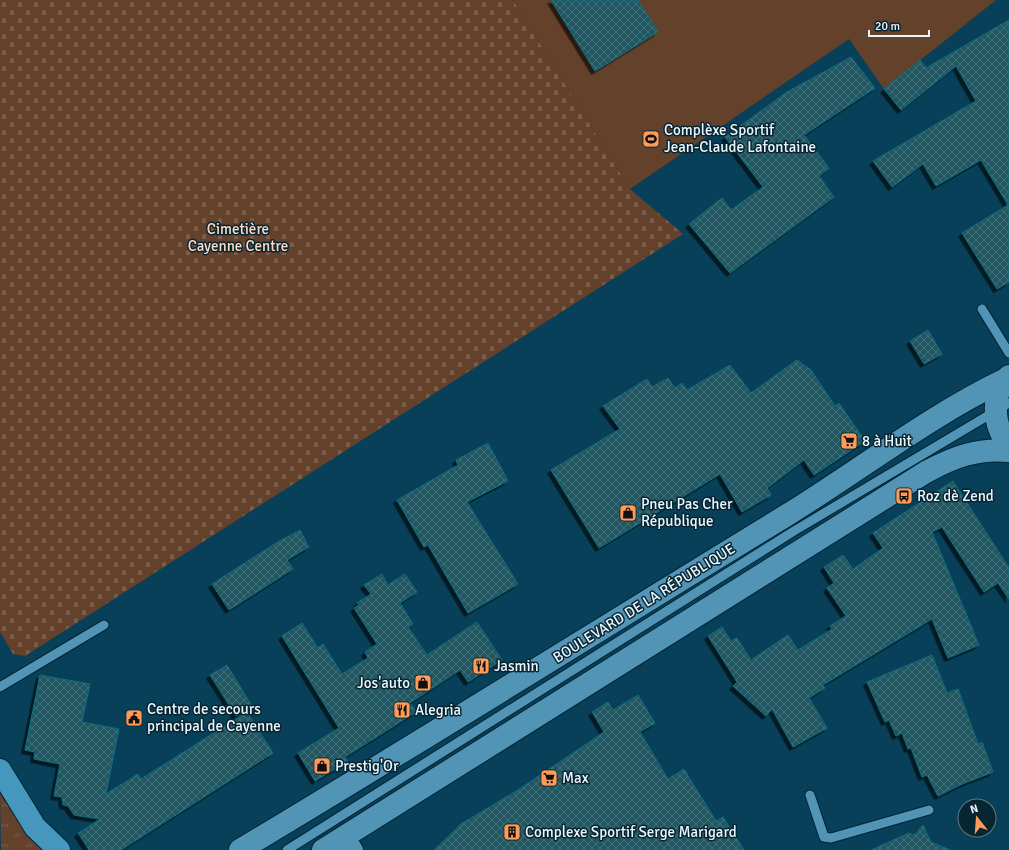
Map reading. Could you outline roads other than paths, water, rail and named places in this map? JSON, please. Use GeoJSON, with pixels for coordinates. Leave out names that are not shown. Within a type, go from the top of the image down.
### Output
{"type":"FeatureCollection","features":[{"type":"Feature","properties":{"kind":"main road"},"geometry":{"type":"LineString","coordinates":[[0,770],[35,827],[59,850]]}},
{"type":"Feature","properties":{"kind":"street"},"geometry":{"type":"LineString","coordinates":[[1007,377],[998,393],[1002,406],[997,425],[1004,440],[1009,445]]}},
{"type":"Feature","properties":{"kind":"street","name":"BOULEVARD DE LA RÉPUBLIQUE"},"geometry":{"type":"LineString","coordinates":[[240,850],[513,685],[824,492],[968,397],[1007,377]]}},
{"type":"Feature","properties":{"kind":"street"},"geometry":{"type":"LineString","coordinates":[[323,850],[349,843],[926,472],[959,456],[975,451],[1009,451]]}},
{"type":"Feature","properties":{"kind":"lane"},"geometry":{"type":"LineString","coordinates":[[982,309],[1009,353]]}},
{"type":"Feature","properties":{"kind":"lane"},"geometry":{"type":"LineString","coordinates":[[286,850],[794,531],[1002,406]]}},
{"type":"Feature","properties":{"kind":"lane"},"geometry":{"type":"LineString","coordinates":[[0,687],[104,625]]}},
{"type":"Feature","properties":{"kind":"lane"},"geometry":{"type":"LineString","coordinates":[[810,795],[824,837],[831,838],[929,810]]}},
{"type":"Feature","properties":{"kind":"place","name":"Complèxe Sportif Jean-Claude Lafontaine"},"geometry":{"type":"Point","coordinates":[651,139]}},
{"type":"Feature","properties":{"kind":"place","name":"8 à Huit"},"geometry":{"type":"Point","coordinates":[849,441]}},
{"type":"Feature","properties":{"kind":"place","name":"Roz dè Zend"},"geometry":{"type":"Point","coordinates":[904,496]}},
{"type":"Feature","properties":{"kind":"place","name":"Pneu Pas Cher République"},"geometry":{"type":"Point","coordinates":[628,513]}},
{"type":"Feature","properties":{"kind":"place","name":"Jasmin"},"geometry":{"type":"Point","coordinates":[481,666]}},
{"type":"Feature","properties":{"kind":"place","name":"Jos'auto"},"geometry":{"type":"Point","coordinates":[423,683]}},
{"type":"Feature","properties":{"kind":"place","name":"Alegria"},"geometry":{"type":"Point","coordinates":[402,710]}},
{"type":"Feature","properties":{"kind":"place","name":"Centre de secours principal de Cayenne"},"geometry":{"type":"Point","coordinates":[134,718]}},
{"type":"Feature","properties":{"kind":"place","name":"Prestig'Or"},"geometry":{"type":"Point","coordinates":[322,766]}},
{"type":"Feature","properties":{"kind":"place","name":"Max"},"geometry":{"type":"Point","coordinates":[549,778]}},
{"type":"Feature","properties":{"kind":"place","name":"Complexe Sportif Serge Marigard"},"geometry":{"type":"Point","coordinates":[512,832]}},
{"type":"Feature","properties":{"kind":"park label","name":"Cimetière Cayenne Centre"},"geometry":{"type":"Point","coordinates":[238,238]}}]}
